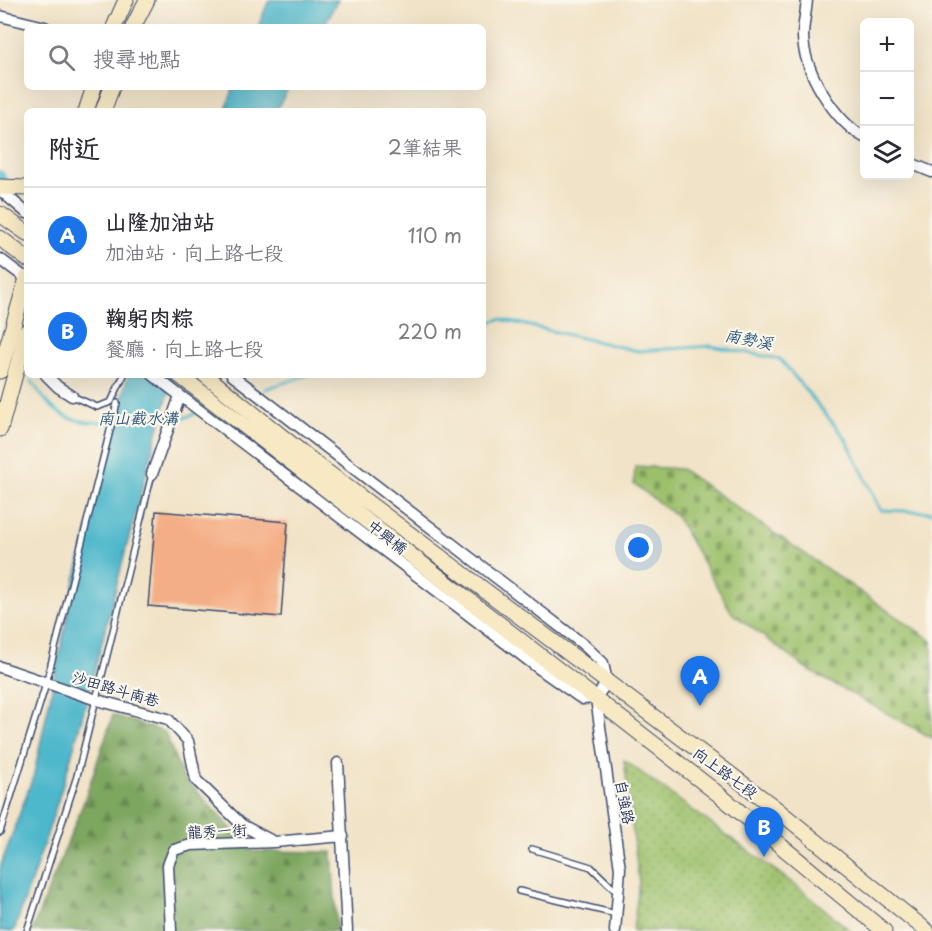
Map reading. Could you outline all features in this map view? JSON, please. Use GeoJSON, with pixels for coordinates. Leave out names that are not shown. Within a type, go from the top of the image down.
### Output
{"type":"FeatureCollection","features":[{"type":"Feature","properties":{"kind":"main road"},"geometry":{"type":"LineString","coordinates":[[115,24],[126,0]]}},
{"type":"Feature","properties":{"kind":"main road"},"geometry":{"type":"LineString","coordinates":[[135,24],[147,0]]}},
{"type":"Feature","properties":{"kind":"main road"},"geometry":{"type":"LineString","coordinates":[[87,108],[93,90]]}},
{"type":"Feature","properties":{"kind":"main road"},"geometry":{"type":"LineString","coordinates":[[104,108],[111,90]]}},
{"type":"Feature","properties":{"kind":"main road"},"geometry":{"type":"LineString","coordinates":[[0,188],[24,188]]}},
{"type":"Feature","properties":{"kind":"main road"},"geometry":{"type":"LineString","coordinates":[[0,214],[24,231]]}},
{"type":"Feature","properties":{"kind":"main road"},"geometry":{"type":"LineString","coordinates":[[0,238],[24,257]]}},
{"type":"Feature","properties":{"kind":"main road"},"geometry":{"type":"LineString","coordinates":[[0,429],[8,371],[24,294]]}},
{"type":"Feature","properties":{"kind":"main road"},"geometry":{"type":"LineString","coordinates":[[8,371],[24,337]]}},
{"type":"Feature","properties":{"kind":"main road"},"geometry":{"type":"LineString","coordinates":[[8,371],[24,362]]}},
{"type":"Feature","properties":{"kind":"main road","name":"中興橋"},"geometry":{"type":"LineString","coordinates":[[183,378],[596,698]]}},
{"type":"Feature","properties":{"kind":"main road","name":"中興橋"},"geometry":{"type":"LineString","coordinates":[[209,378],[315,463],[607,682]]}},
{"type":"Feature","properties":{"kind":"main road","name":"向上路七段"},"geometry":{"type":"LineString","coordinates":[[607,682],[774,807],[927,931]]}},
{"type":"Feature","properties":{"kind":"main road","name":"向上路七段"},"geometry":{"type":"LineString","coordinates":[[596,698],[717,793],[884,931]]}},
{"type":"Feature","properties":{"kind":"street"},"geometry":{"type":"LineString","coordinates":[[807,0],[803,38],[807,58],[837,115],[849,129],[860,135]]}},
{"type":"Feature","properties":{"kind":"street"},"geometry":{"type":"LineString","coordinates":[[0,16],[33,24]]}},
{"type":"Feature","properties":{"kind":"street"},"geometry":{"type":"LineString","coordinates":[[914,165],[932,172]]}},
{"type":"Feature","properties":{"kind":"street"},"geometry":{"type":"LineString","coordinates":[[0,188],[24,210]]}},
{"type":"Feature","properties":{"kind":"street"},"geometry":{"type":"LineString","coordinates":[[0,259],[24,277]]}},
{"type":"Feature","properties":{"kind":"street"},"geometry":{"type":"LineString","coordinates":[[49,378],[72,396]]}},
{"type":"Feature","properties":{"kind":"street"},"geometry":{"type":"LineString","coordinates":[[157,378],[541,670],[582,699],[596,698],[607,682],[603,663],[584,645],[236,378]]}},
{"type":"Feature","properties":{"kind":"street"},"geometry":{"type":"LineString","coordinates":[[152,474],[180,396]]}},
{"type":"Feature","properties":{"kind":"street","name":"沙田路斗南巷"},"geometry":{"type":"LineString","coordinates":[[0,667],[97,700],[168,719],[188,741],[196,780],[242,825],[274,842]]}},
{"type":"Feature","properties":{"kind":"street","name":"自強路"},"geometry":{"type":"LineString","coordinates":[[596,698],[620,869],[615,931]]}},
{"type":"Feature","properties":{"kind":"street"},"geometry":{"type":"LineString","coordinates":[[338,763],[347,931]]}},
{"type":"Feature","properties":{"kind":"street"},"geometry":{"type":"LineString","coordinates":[[274,842],[342,836]]}},
{"type":"Feature","properties":{"kind":"street","name":"龍秀一街"},"geometry":{"type":"LineString","coordinates":[[171,931],[168,865],[174,850],[191,845],[274,842]]}},
{"type":"Feature","properties":{"kind":"lane"},"geometry":{"type":"LineString","coordinates":[[72,396],[97,407],[111,402],[123,378]]}},
{"type":"Feature","properties":{"kind":"lane"},"geometry":{"type":"LineString","coordinates":[[0,832],[46,684],[117,403]]}},
{"type":"Feature","properties":{"kind":"lane"},"geometry":{"type":"LineString","coordinates":[[27,931],[77,776],[152,474]]}},
{"type":"Feature","properties":{"kind":"lane"},"geometry":{"type":"LineString","coordinates":[[532,849],[591,867],[619,894]]}},
{"type":"Feature","properties":{"kind":"lane"},"geometry":{"type":"LineString","coordinates":[[519,891],[617,914]]}},
{"type":"Feature","properties":{"kind":"green space"},"geometry":{"type":"Polygon","coordinates":[[[635,466],[681,469],[932,641],[932,738],[810,671],[732,613],[676,516],[634,484],[635,466]]]}},
{"type":"Feature","properties":{"kind":"green space"},"geometry":{"type":"Polygon","coordinates":[[[113,715],[165,732],[182,775],[252,851],[332,852],[337,931],[32,931],[83,804],[113,715]]]}},
{"type":"Feature","properties":{"kind":"green space"},"geometry":{"type":"Polygon","coordinates":[[[624,760],[798,887],[851,931],[633,931],[639,882],[624,760]]]}},
{"type":"Feature","properties":{"kind":"water"},"geometry":{"type":"Polygon","coordinates":[[[269,0],[338,0],[325,24],[259,24],[269,0]]]}},
{"type":"Feature","properties":{"kind":"water"},"geometry":{"type":"Polygon","coordinates":[[[233,90],[287,90],[278,108],[226,108],[233,90]]]}},
{"type":"Feature","properties":{"kind":"water","name":"南山截水溝"},"geometry":{"type":"Polygon","coordinates":[[[127,378],[173,378],[56,807],[14,931],[0,931],[0,868],[34,774],[75,580],[127,378]]]}},
{"type":"Feature","properties":{"kind":"building"},"geometry":{"type":"Polygon","coordinates":[[[156,511],[288,522],[281,617],[148,606],[156,511]]]}},
{"type":"Feature","properties":{"kind":"waterway","name":"南勢溪"},"geometry":{"type":"LineString","coordinates":[[0,175],[4,184]]}},
{"type":"Feature","properties":{"kind":"waterway","name":"南勢溪"},"geometry":{"type":"LineString","coordinates":[[486,323],[500,319],[638,351],[711,346],[780,359],[846,439],[881,510],[932,512]]}},
{"type":"Feature","properties":{"kind":"waterway","name":"南勢溪"},"geometry":{"type":"LineString","coordinates":[[265,389],[299,378]]}},
{"type":"Feature","properties":{"kind":"waterway","name":"南勢溪"},"geometry":{"type":"LineString","coordinates":[[32,381],[48,403],[64,416],[85,422],[111,422]]}},
{"type":"Feature","properties":{"kind":"waterway","name":"南勢溪"},"geometry":{"type":"LineString","coordinates":[[174,421],[195,414]]}},
{"type":"Feature","properties":{"kind":"place","name":"山隆加油站"},"geometry":{"type":"Point","coordinates":[700,706]}},
{"type":"Feature","properties":{"kind":"place","name":"鞠躬肉粽"},"geometry":{"type":"Point","coordinates":[764,857]}}]}
